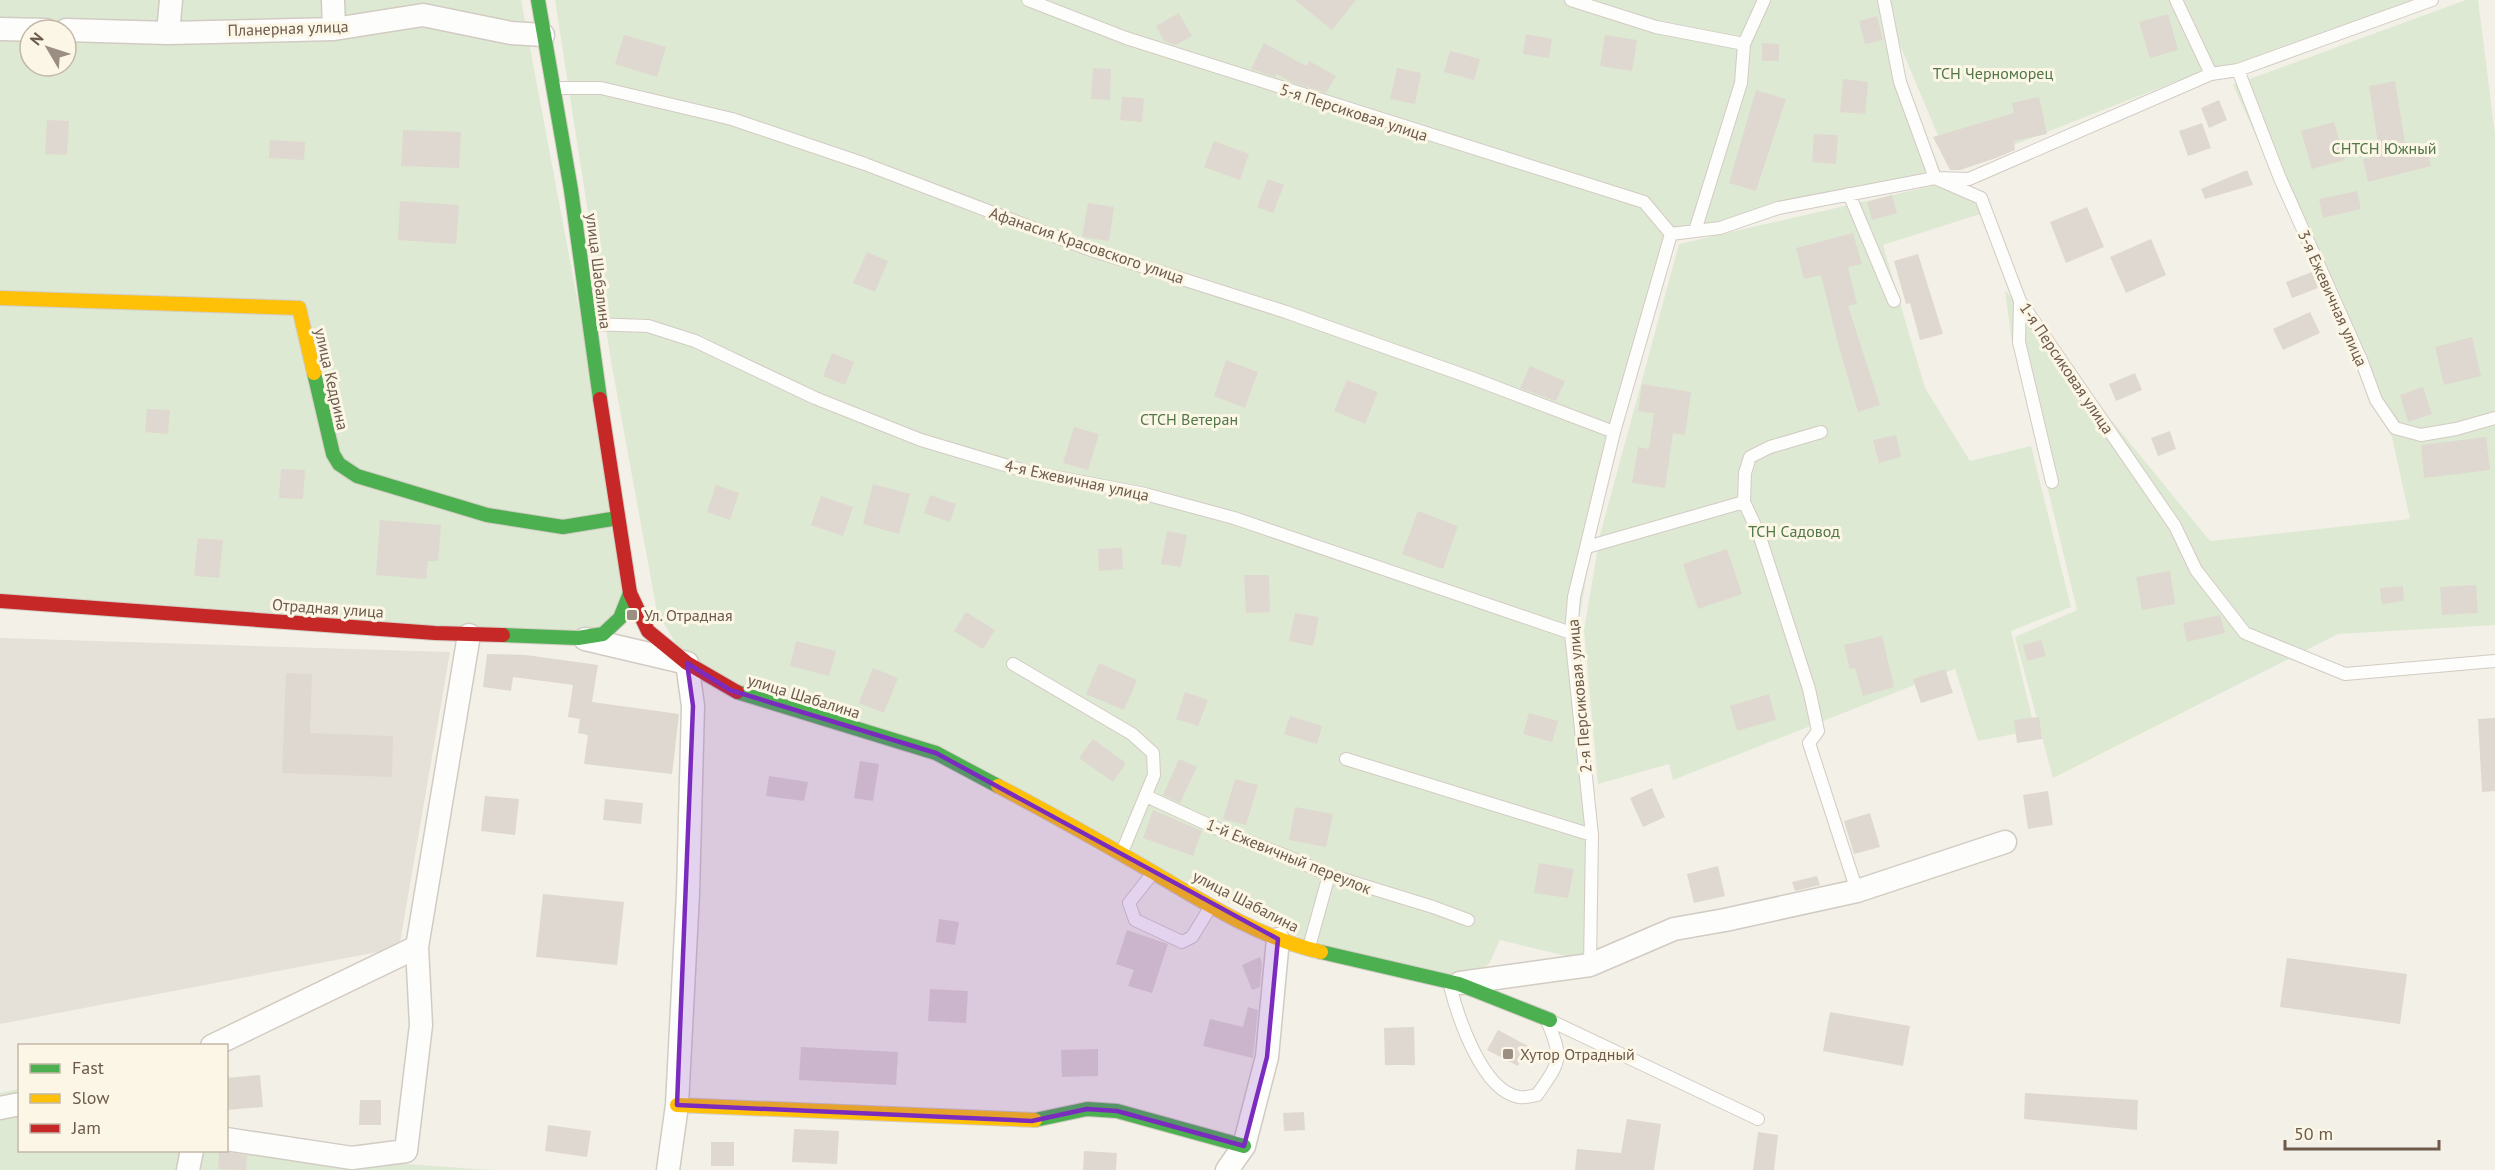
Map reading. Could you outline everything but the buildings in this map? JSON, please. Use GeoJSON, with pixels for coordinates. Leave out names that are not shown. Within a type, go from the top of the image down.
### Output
{"type":"FeatureCollection","features":[{"type":"Feature","properties":{"kind":"street"},"geometry":{"type":"LineString","coordinates":[[168,33],[171,0]]}},
{"type":"Feature","properties":{"kind":"street"},"geometry":{"type":"LineString","coordinates":[[333,0],[333,29]]}},
{"type":"Feature","properties":{"kind":"street","name":"улица Шабалина"},"geometry":{"type":"LineString","coordinates":[[538,0],[571,190],[630,593],[648,631],[687,663],[730,690],[936,753],[1062,819],[1211,906],[1278,939],[1309,949],[1454,982],[1548,1020]]}},
{"type":"Feature","properties":{"kind":"street","name":"Планерная улица"},"geometry":{"type":"LineString","coordinates":[[78,30],[168,33],[333,29],[423,15],[511,33],[543,35]]}},
{"type":"Feature","properties":{"kind":"street"},"geometry":{"type":"LineString","coordinates":[[0,29],[18,29]]}},
{"type":"Feature","properties":{"kind":"street","name":"улица Кедрина"},"geometry":{"type":"LineString","coordinates":[[0,298],[299,308],[333,454],[347,471],[369,480],[487,515],[563,527],[618,518]]}},
{"type":"Feature","properties":{"kind":"street","name":"Отрадная улица"},"geometry":{"type":"LineString","coordinates":[[0,601],[469,635],[578,638],[603,634],[620,618],[630,593]]}},
{"type":"Feature","properties":{"kind":"street"},"geometry":{"type":"LineString","coordinates":[[228,1139],[352,1158],[406,1151],[421,1025],[417,947],[469,635]]}},
{"type":"Feature","properties":{"kind":"street"},"geometry":{"type":"LineString","coordinates":[[578,638],[687,663],[693,706],[688,893],[677,1105],[668,1170]]}},
{"type":"Feature","properties":{"kind":"street"},"geometry":{"type":"LineString","coordinates":[[1454,982],[1590,965],[1674,929],[1725,921],[1857,891],[2005,842]]}},
{"type":"Feature","properties":{"kind":"street"},"geometry":{"type":"LineString","coordinates":[[1227,1170],[1244,1146],[1267,1057],[1278,939]]}},
{"type":"Feature","properties":{"kind":"street"},"geometry":{"type":"LineString","coordinates":[[216,1044],[417,947]]}},
{"type":"Feature","properties":{"kind":"street"},"geometry":{"type":"LineString","coordinates":[[0,1108],[18,1104]]}},
{"type":"Feature","properties":{"kind":"street"},"geometry":{"type":"LineString","coordinates":[[677,1105],[1032,1121],[1087,1109],[1117,1111],[1244,1146]]}},
{"type":"Feature","properties":{"kind":"street"},"geometry":{"type":"LineString","coordinates":[[188,1170],[192,1152]]}},
{"type":"Feature","properties":{"kind":"lane","name":"5-я Персиковая улица"},"geometry":{"type":"LineString","coordinates":[[1028,0],[1126,38],[1644,202],[1671,234]]}},
{"type":"Feature","properties":{"kind":"lane"},"geometry":{"type":"LineString","coordinates":[[1571,0],[1656,27],[1744,44]]}},
{"type":"Feature","properties":{"kind":"lane"},"geometry":{"type":"LineString","coordinates":[[1695,231],[1741,83],[1744,44],[1764,0]]}},
{"type":"Feature","properties":{"kind":"lane"},"geometry":{"type":"LineString","coordinates":[[1884,0],[1900,82],[1935,178]]}},
{"type":"Feature","properties":{"kind":"lane"},"geometry":{"type":"LineString","coordinates":[[2176,0],[2211,74]]}},
{"type":"Feature","properties":{"kind":"lane"},"geometry":{"type":"LineString","coordinates":[[1671,234],[1720,228],[1778,208],[1935,178],[1970,179],[2211,74],[2238,70],[2432,0]]}},
{"type":"Feature","properties":{"kind":"lane","name":"3-я Ежевичная улица"},"geometry":{"type":"LineString","coordinates":[[2238,70],[2279,176],[2362,362],[2376,400],[2395,428],[2421,435],[2456,429],[2495,418]]}},
{"type":"Feature","properties":{"kind":"lane","name":"Афанасия Красовского улица"},"geometry":{"type":"LineString","coordinates":[[552,88],[601,88],[732,119],[866,164],[1088,249],[1286,312],[1469,376],[1614,432]]}},
{"type":"Feature","properties":{"kind":"lane","name":"1-я Персиковая улица"},"geometry":{"type":"LineString","coordinates":[[1935,178],[1981,198],[2020,301],[2175,526],[2196,570],[2245,633],[2345,674],[2495,661]]}},
{"type":"Feature","properties":{"kind":"lane"},"geometry":{"type":"LineString","coordinates":[[1849,194],[1894,301]]}},
{"type":"Feature","properties":{"kind":"lane","name":"2-я Персиковая улица"},"geometry":{"type":"LineString","coordinates":[[1590,965],[1592,835],[1571,633],[1574,597],[1587,547],[1590,523],[1614,432],[1671,234]]}},
{"type":"Feature","properties":{"kind":"lane"},"geometry":{"type":"LineString","coordinates":[[2020,301],[2019,342],[2052,483]]}},
{"type":"Feature","properties":{"kind":"lane","name":"4-я Ежевичная улица"},"geometry":{"type":"LineString","coordinates":[[589,324],[648,326],[695,341],[815,398],[921,440],[1025,471],[1145,494],[1234,518],[1571,633]]}},
{"type":"Feature","properties":{"kind":"lane"},"geometry":{"type":"LineString","coordinates":[[1821,432],[1770,447],[1750,457],[1745,473],[1744,502],[1759,534],[1809,689],[1818,730],[1809,743],[1857,891]]}},
{"type":"Feature","properties":{"kind":"lane"},"geometry":{"type":"LineString","coordinates":[[1587,547],[1744,502]]}},
{"type":"Feature","properties":{"kind":"lane"},"geometry":{"type":"LineString","coordinates":[[1012,664],[1132,734],[1153,753],[1154,775],[1121,853]]}},
{"type":"Feature","properties":{"kind":"lane"},"geometry":{"type":"LineString","coordinates":[[1346,759],[1592,835]]}},
{"type":"Feature","properties":{"kind":"lane","name":"1-й Ежевичный переулок"},"geometry":{"type":"LineString","coordinates":[[1146,796],[1233,836],[1329,875],[1434,907],[1468,920]]}},
{"type":"Feature","properties":{"kind":"lane"},"geometry":{"type":"LineString","coordinates":[[1153,873],[1129,903],[1135,920],[1182,942],[1192,937],[1211,906]]}},
{"type":"Feature","properties":{"kind":"lane"},"geometry":{"type":"LineString","coordinates":[[1309,949],[1329,875]]}},
{"type":"Feature","properties":{"kind":"lane"},"geometry":{"type":"LineString","coordinates":[[1454,982],[1459,1020],[1477,1058],[1499,1088],[1518,1097],[1537,1095],[1554,1070],[1559,1048],[1548,1020]]}},
{"type":"Feature","properties":{"kind":"lane"},"geometry":{"type":"LineString","coordinates":[[1548,1020],[1758,1119]]}},
{"type":"Feature","properties":{"kind":"highlighted area"},"geometry":{"type":"Polygon","coordinates":[[[687,663],[730,690],[936,753],[1278,939],[1267,1057],[1244,1146],[1117,1111],[1087,1109],[1032,1121],[677,1105],[693,706],[687,663]]]}},
{"type":"Feature","properties":{"kind":"shaded area"},"geometry":{"type":"Polygon","coordinates":[[[0,638],[450,652],[399,948],[0,1024],[0,638]]]}},
{"type":"Feature","properties":{"kind":"green space"},"geometry":{"type":"Polygon","coordinates":[[[0,0],[521,0],[628,569],[620,618],[578,638],[0,601],[0,0]]]}},
{"type":"Feature","properties":{"kind":"green space","name":"СТСН Ветеран"},"geometry":{"type":"Polygon","coordinates":[[[555,0],[1879,0],[1887,42],[1940,170],[1676,238],[1596,520],[1577,632],[1591,823],[1587,961],[1500,940],[1489,964],[1454,986],[1350,962],[938,760],[689,666],[657,612],[611,361],[555,0]]]}},
{"type":"Feature","properties":{"kind":"green space","name":"ТСН Черноморец"},"geometry":{"type":"Polygon","coordinates":[[[1890,0],[2412,0],[2237,63],[2198,73],[1952,169],[1897,38],[1890,0]]]}},
{"type":"Feature","properties":{"kind":"green space","name":"СНТСН Южный"},"geometry":{"type":"Polygon","coordinates":[[[2466,0],[2478,0],[2495,134],[2495,625],[2338,634],[2053,778],[2015,637],[2077,610],[2011,336],[2005,290],[2210,541],[2410,519],[2392,437],[2233,85],[2466,0]]]}},
{"type":"Feature","properties":{"kind":"green space","name":"ТСН Садовод"},"geometry":{"type":"Polygon","coordinates":[[[1936,185],[1973,187],[1980,214],[1883,245],[1925,388],[1970,461],[2031,446],[2071,607],[2011,631],[2035,730],[1978,741],[1955,669],[1673,780],[1669,764],[1598,784],[1584,630],[1600,535],[1679,244],[1936,185]]]}},
{"type":"Feature","properties":{"kind":"green space"},"geometry":{"type":"Polygon","coordinates":[[[18,1089],[18,1152],[182,1152],[181,1170],[0,1170],[0,1093],[18,1089]]]}},
{"type":"Feature","properties":{"kind":"green space"},"geometry":{"type":"Polygon","coordinates":[[[203,1152],[228,1152],[491,1170],[201,1170],[203,1152]]]}},
{"type":"Feature","properties":{"kind":"traffic: fast"},"geometry":{"type":"LineString","coordinates":[[538,0],[571,190],[600,399]]}},
{"type":"Feature","properties":{"kind":"traffic: fast"},"geometry":{"type":"LineString","coordinates":[[314,373],[333,454],[339,464],[357,476],[487,515],[563,527],[618,518]]}},
{"type":"Feature","properties":{"kind":"traffic: fast"},"geometry":{"type":"LineString","coordinates":[[503,635],[578,638],[603,634],[620,618],[630,593]]}},
{"type":"Feature","properties":{"kind":"traffic: fast"},"geometry":{"type":"LineString","coordinates":[[737,692],[936,753],[998,786]]}},
{"type":"Feature","properties":{"kind":"traffic: fast"},"geometry":{"type":"LineString","coordinates":[[1321,952],[1459,984],[1550,1020]]}},
{"type":"Feature","properties":{"kind":"traffic: fast"},"geometry":{"type":"LineString","coordinates":[[1035,1120],[1087,1109],[1117,1111],[1244,1146]]}},
{"type":"Feature","properties":{"kind":"traffic: slow"},"geometry":{"type":"LineString","coordinates":[[0,298],[299,308],[314,373]]}},
{"type":"Feature","properties":{"kind":"traffic: slow"},"geometry":{"type":"LineString","coordinates":[[998,786],[1233,918],[1276,938],[1321,952]]}},
{"type":"Feature","properties":{"kind":"traffic: slow"},"geometry":{"type":"LineString","coordinates":[[677,1105],[1035,1120]]}},
{"type":"Feature","properties":{"kind":"traffic: jam"},"geometry":{"type":"LineString","coordinates":[[600,399],[630,593],[648,631],[687,663],[737,692]]}},
{"type":"Feature","properties":{"kind":"traffic: jam"},"geometry":{"type":"LineString","coordinates":[[0,601],[435,633],[503,635]]}},
{"type":"Feature","properties":{"kind":"place","name":"Ул. Отрадная"},"geometry":{"type":"Point","coordinates":[632,615]}},
{"type":"Feature","properties":{"kind":"place","name":"Хутор Отрадный"},"geometry":{"type":"Point","coordinates":[1508,1054]}}]}
